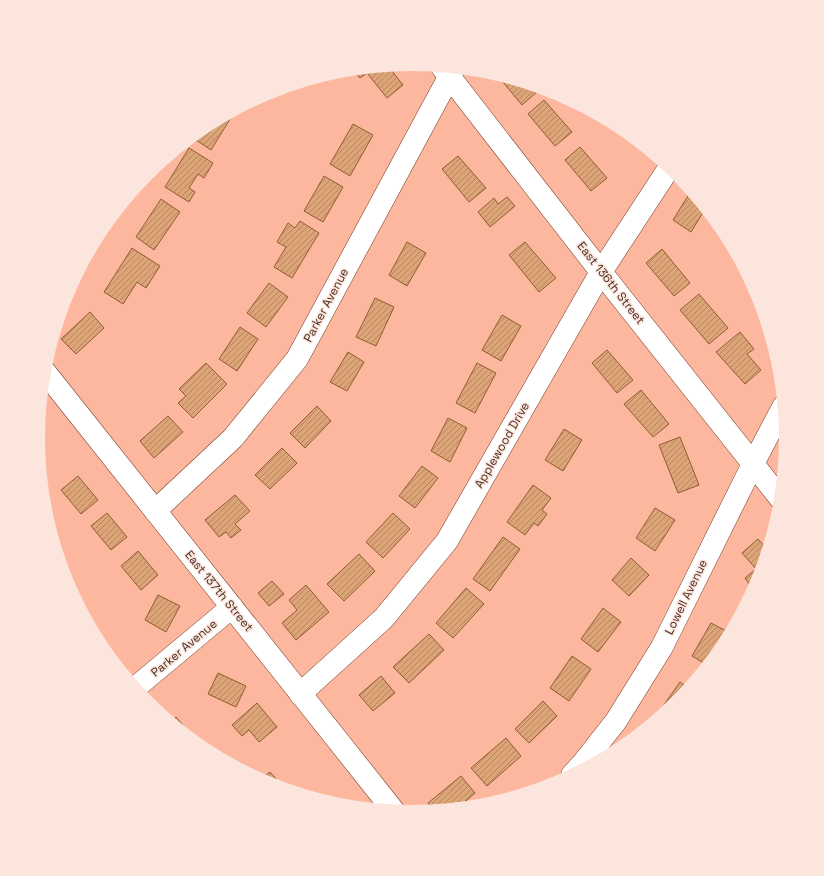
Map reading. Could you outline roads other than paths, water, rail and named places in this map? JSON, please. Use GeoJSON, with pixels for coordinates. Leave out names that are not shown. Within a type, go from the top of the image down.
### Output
{"type":"FeatureCollection","features":[{"type":"Feature","properties":{"kind":"street","name":"Parker Avenue"},"geometry":{"type":"LineString","coordinates":[[155,511],[233,438],[297,359],[446,73]]}},
{"type":"Feature","properties":{"kind":"street","name":"East 136th Street"},"geometry":{"type":"LineString","coordinates":[[450,73],[601,272],[775,492]]}},
{"type":"Feature","properties":{"kind":"street","name":"Applewood Drive"},"geometry":{"type":"LineString","coordinates":[[300,694],[384,618],[447,541],[601,272],[666,173]]}},
{"type":"Feature","properties":{"kind":"street","name":"East 137th Street"},"geometry":{"type":"LineString","coordinates":[[50,378],[388,804]]}},
{"type":"Feature","properties":{"kind":"street","name":"Lowell Avenue"},"geometry":{"type":"LineString","coordinates":[[584,762],[616,722],[662,647],[752,464],[778,416]]}},
{"type":"Feature","properties":{"kind":"street","name":"Parker Avenue"},"geometry":{"type":"LineString","coordinates":[[140,684],[232,608]]}}]}
